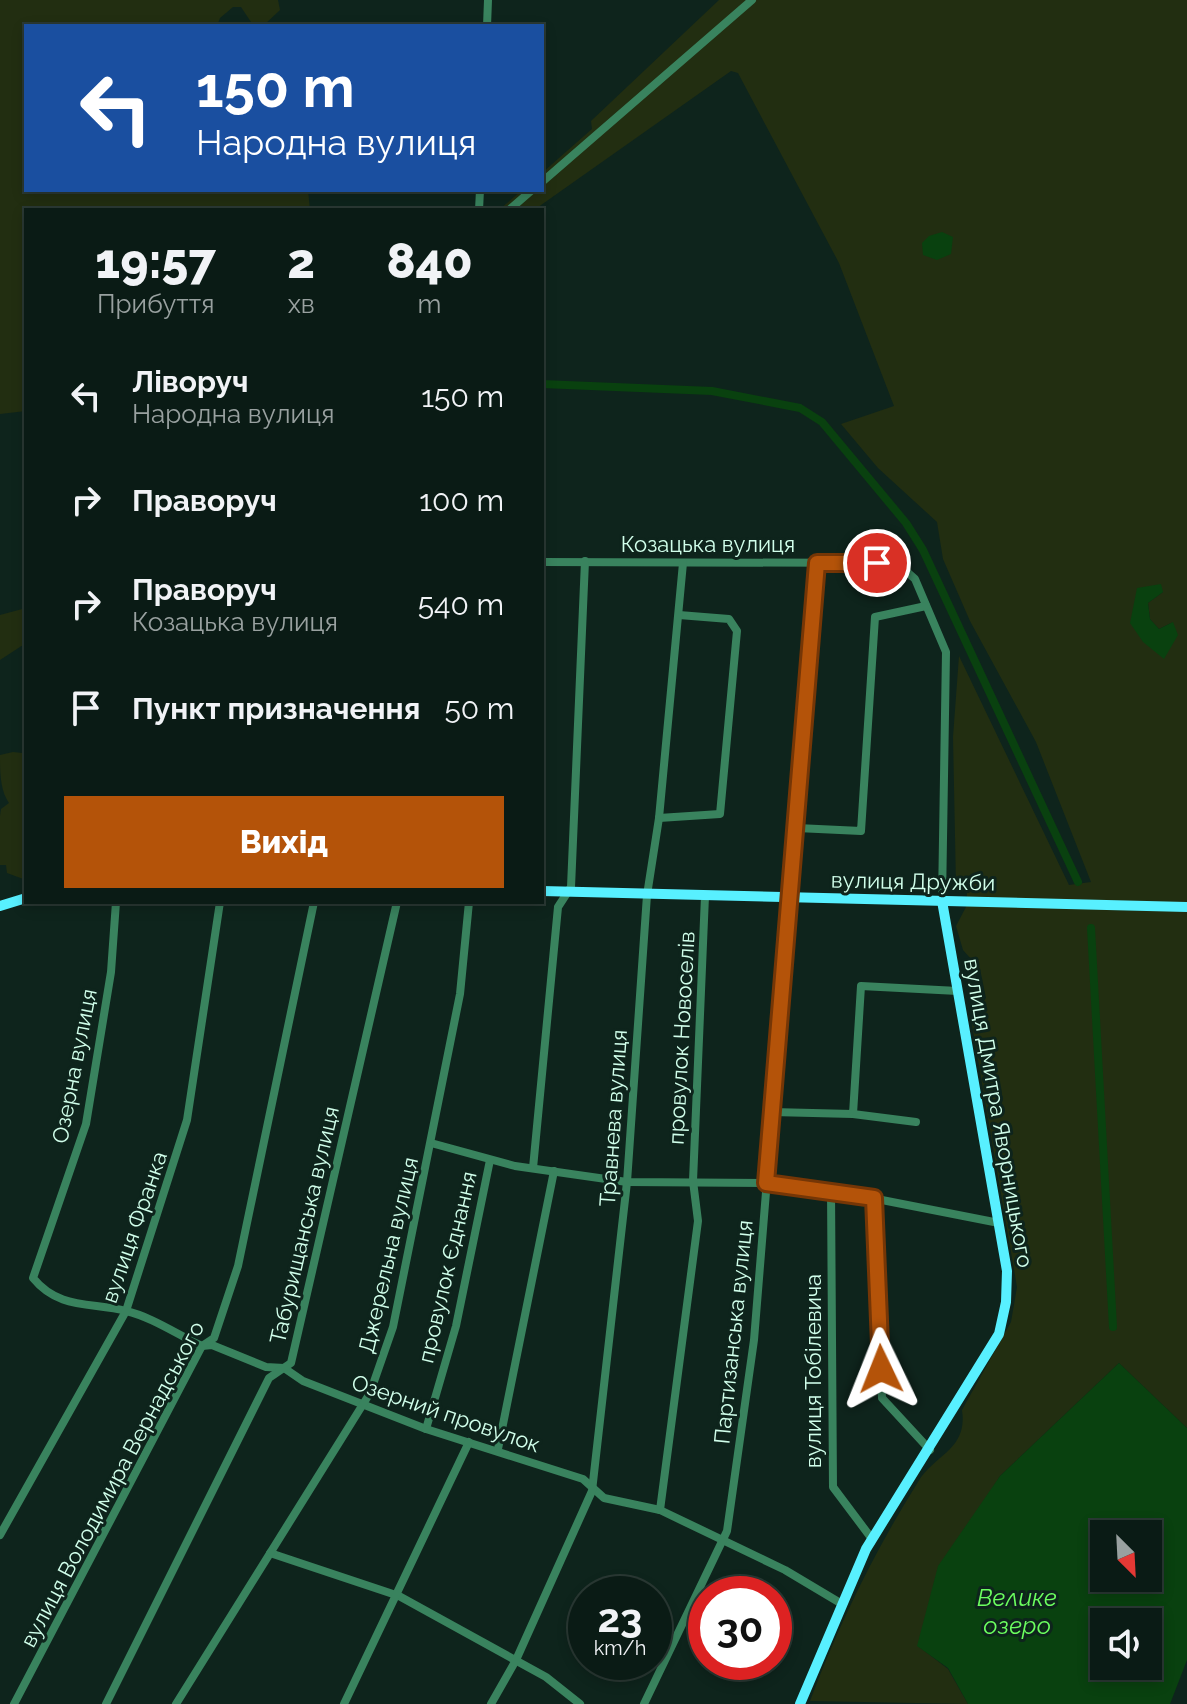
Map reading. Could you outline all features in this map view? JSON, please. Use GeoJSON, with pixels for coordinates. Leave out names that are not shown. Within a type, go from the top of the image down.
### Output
{"type":"FeatureCollection","features":[{"type":"Feature","properties":{"kind":"main road","name":"вулиця Дружби"},"geometry":{"type":"LineString","coordinates":[[544,891],[1187,907]]}},
{"type":"Feature","properties":{"kind":"main road"},"geometry":{"type":"LineString","coordinates":[[0,906],[24,899]]}},
{"type":"Feature","properties":{"kind":"main road","name":"вулиця Дмитра Яворницького"},"geometry":{"type":"LineString","coordinates":[[800,1704],[872,1539],[930,1450],[999,1334],[1006,1302],[1007,1271],[942,901]]}},
{"type":"Feature","properties":{"kind":"street"},"geometry":{"type":"LineString","coordinates":[[487,24],[488,0]]}},
{"type":"Feature","properties":{"kind":"street"},"geometry":{"type":"LineString","coordinates":[[544,180],[752,0]]}},
{"type":"Feature","properties":{"kind":"street"},"geometry":{"type":"LineString","coordinates":[[511,208],[530,192]]}},
{"type":"Feature","properties":{"kind":"street"},"geometry":{"type":"LineString","coordinates":[[533,1168],[558,907],[568,892],[572,871],[585,561]]}},
{"type":"Feature","properties":{"kind":"street","name":"Козацька вулиця"},"geometry":{"type":"LineString","coordinates":[[544,562],[897,563],[915,579]]}},
{"type":"Feature","properties":{"kind":"street","name":"Травнева вулиця"},"geometry":{"type":"LineString","coordinates":[[491,1704],[516,1660],[592,1491],[627,1182],[647,895],[659,818],[683,563]]}},
{"type":"Feature","properties":{"kind":"street","name":"Партизанська вулиця"},"geometry":{"type":"LineString","coordinates":[[644,1704],[725,1540],[754,1340],[817,563]]}},
{"type":"Feature","properties":{"kind":"street","name":"вулиця Дмитра Яворницького"},"geometry":{"type":"LineString","coordinates":[[915,579],[946,652],[942,901]]}},
{"type":"Feature","properties":{"kind":"street"},"geometry":{"type":"LineString","coordinates":[[797,828],[861,831],[875,617],[926,606]]}},
{"type":"Feature","properties":{"kind":"street"},"geometry":{"type":"LineString","coordinates":[[659,818],[720,814],[737,631],[729,619],[679,615]]}},
{"type":"Feature","properties":{"kind":"street","name":"провулок Новоселів"},"geometry":{"type":"LineString","coordinates":[[660,1510],[698,1221],[693,1181],[705,896]]}},
{"type":"Feature","properties":{"kind":"street","name":"Озерна вулиця"},"geometry":{"type":"LineString","coordinates":[[33,1278],[86,1124],[111,972],[116,904]]}},
{"type":"Feature","properties":{"kind":"street","name":"вулиця Франка"},"geometry":{"type":"LineString","coordinates":[[0,1535],[126,1311],[187,1120],[220,904]]}},
{"type":"Feature","properties":{"kind":"street","name":"вулиця Володимира Вернадського"},"geometry":{"type":"LineString","coordinates":[[14,1704],[202,1346],[214,1338],[238,1266],[314,904]]}},
{"type":"Feature","properties":{"kind":"street","name":"Табурищанська вулиця"},"geometry":{"type":"LineString","coordinates":[[106,1704],[269,1378],[291,1363],[397,904]]}},
{"type":"Feature","properties":{"kind":"street","name":"Джерельна вулиця"},"geometry":{"type":"LineString","coordinates":[[176,1704],[380,1370],[393,1327],[460,994],[469,904]]}},
{"type":"Feature","properties":{"kind":"street"},"geometry":{"type":"LineString","coordinates":[[853,1114],[861,986],[958,991]]}},
{"type":"Feature","properties":{"kind":"street"},"geometry":{"type":"LineString","coordinates":[[772,1112],[853,1114],[916,1122]]}},
{"type":"Feature","properties":{"kind":"street"},"geometry":{"type":"LineString","coordinates":[[431,1143],[490,1160],[627,1182],[766,1183],[831,1190],[999,1223]]}},
{"type":"Feature","properties":{"kind":"street","name":"провулок Єднання"},"geometry":{"type":"LineString","coordinates":[[426,1429],[456,1326],[490,1160]]}},
{"type":"Feature","properties":{"kind":"street"},"geometry":{"type":"LineString","coordinates":[[498,1449],[554,1171]]}},
{"type":"Feature","properties":{"kind":"street","name":"вулиця Тобілевича"},"geometry":{"type":"LineString","coordinates":[[831,1190],[833,1487],[872,1539]]}},
{"type":"Feature","properties":{"kind":"street"},"geometry":{"type":"LineString","coordinates":[[874,1198],[882,1398],[930,1450]]}},
{"type":"Feature","properties":{"kind":"street","name":"Озерний провулок"},"geometry":{"type":"LineString","coordinates":[[33,1278],[46,1294],[101,1309],[126,1311],[202,1346],[212,1345],[266,1367],[284,1368],[303,1381],[426,1429],[498,1449],[583,1479],[592,1491],[604,1498],[660,1510],[725,1540],[842,1604]]}},
{"type":"Feature","properties":{"kind":"street"},"geometry":{"type":"LineString","coordinates":[[344,1704],[399,1596],[469,1442]]}},
{"type":"Feature","properties":{"kind":"street"},"geometry":{"type":"LineString","coordinates":[[270,1553],[399,1596],[546,1677],[580,1704]]}},
{"type":"Feature","properties":{"kind":"shaded area"},"geometry":{"type":"Polygon","coordinates":[[[0,0],[278,0],[280,10],[265,24],[250,24],[241,7],[233,7],[218,24],[24,24],[24,192],[308,192],[310,208],[24,208],[24,411],[0,414],[0,0]]]}},
{"type":"Feature","properties":{"kind":"shaded area"},"geometry":{"type":"Polygon","coordinates":[[[719,0],[1187,0],[1187,1428],[1119,1363],[1000,1476],[979,1510],[918,1646],[948,1669],[968,1704],[810,1701],[845,1616],[887,1535],[918,1482],[960,1434],[962,1410],[1011,1322],[1017,1287],[971,1019],[986,998],[980,969],[963,950],[956,926],[966,907],[967,892],[956,885],[953,737],[959,656],[1069,885],[1091,882],[1036,742],[970,621],[943,559],[937,522],[878,468],[841,424],[894,406],[839,263],[738,73],[731,71],[537,208],[501,208],[520,192],[544,192],[544,171],[592,129],[591,121],[719,0]],[[1137,588],[1143,642],[1173,622],[1159,629],[1150,619],[1148,603],[1163,592],[1137,588]]]}},
{"type":"Feature","properties":{"kind":"shaded area"},"geometry":{"type":"Polygon","coordinates":[[[24,609],[24,644],[0,660],[0,615],[24,609]]]}},
{"type":"Feature","properties":{"kind":"shaded area"},"geometry":{"type":"Polygon","coordinates":[[[22,753],[24,758],[24,879],[7,873],[6,865],[0,865],[1,809],[9,803],[2,787],[0,755],[22,753]]]}},
{"type":"Feature","properties":{"kind":"water"},"geometry":{"type":"Polygon","coordinates":[[[942,232],[953,237],[951,254],[937,260],[923,255],[922,243],[929,236],[942,232]]]}},
{"type":"Feature","properties":{"kind":"water"},"geometry":{"type":"Polygon","coordinates":[[[1161,584],[1163,592],[1148,603],[1150,619],[1159,629],[1173,622],[1178,635],[1164,659],[1143,642],[1130,623],[1137,588],[1161,584]]]}},
{"type":"Feature","properties":{"kind":"water","name":"Велике озеро"},"geometry":{"type":"Polygon","coordinates":[[[1119,1363],[1187,1428],[1187,1660],[1170,1704],[968,1704],[948,1668],[917,1646],[938,1566],[1000,1476],[1119,1363]]]}},
{"type":"Feature","properties":{"kind":"waterway"},"geometry":{"type":"LineString","coordinates":[[544,384],[712,391],[800,408],[822,422],[906,523],[923,550],[1078,882]]}},
{"type":"Feature","properties":{"kind":"waterway"},"geometry":{"type":"LineString","coordinates":[[1091,928],[1113,1327]]}},
{"type":"Feature","properties":{"kind":"route"},"geometry":{"type":"LineString","coordinates":[[877,563],[817,563],[766,1183],[874,1198],[881,1369]]}}]}
